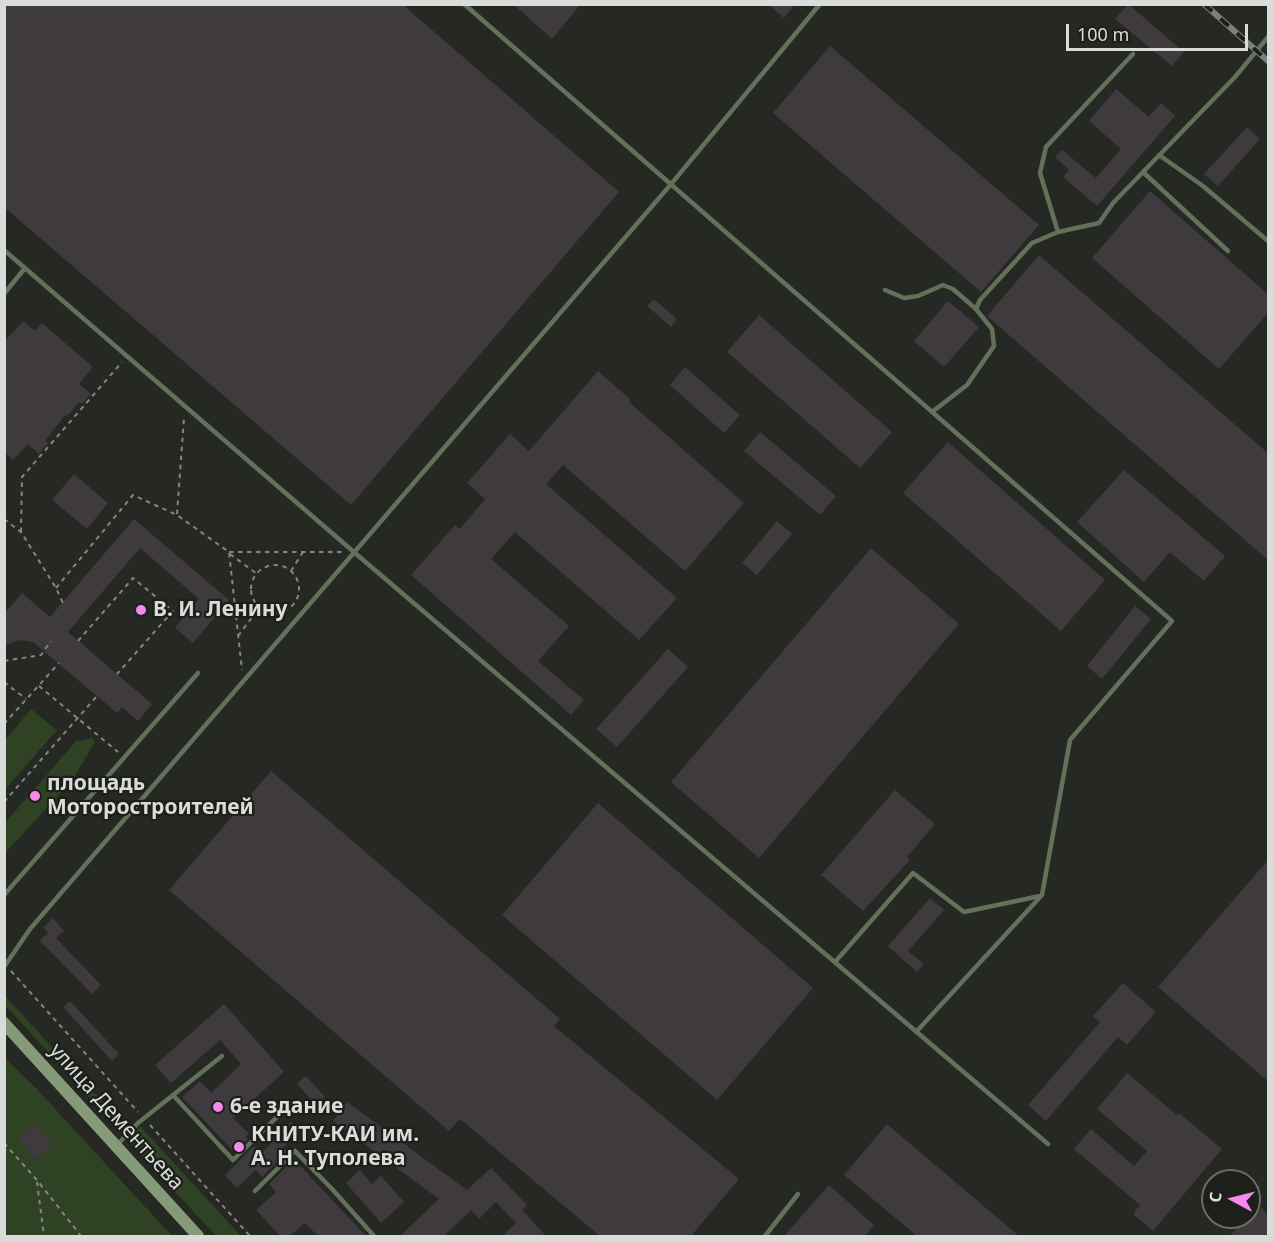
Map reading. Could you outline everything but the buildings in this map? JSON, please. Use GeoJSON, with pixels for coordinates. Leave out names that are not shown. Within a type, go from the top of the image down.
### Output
{"type":"FeatureCollection","features":[{"type":"Feature","properties":{"kind":"main road","name":"улица Дементьева"},"geometry":{"type":"LineString","coordinates":[[4,1023],[198,1236]]}},
{"type":"Feature","properties":{"kind":"main road"},"geometry":{"type":"LineString","coordinates":[[4,1034],[17,1037]]}},
{"type":"Feature","properties":{"kind":"lane"},"geometry":{"type":"LineString","coordinates":[[464,4],[1172,621],[1070,740],[1042,895],[916,1032]]}},
{"type":"Feature","properties":{"kind":"lane"},"geometry":{"type":"LineString","coordinates":[[5,966],[30,929],[672,183],[820,4]]}},
{"type":"Feature","properties":{"kind":"lane"},"geometry":{"type":"LineString","coordinates":[[976,309],[980,300],[1032,243],[1058,232],[1099,223],[1113,203],[1235,78],[1269,38]]}},
{"type":"Feature","properties":{"kind":"lane"},"geometry":{"type":"LineString","coordinates":[[1058,232],[1040,173],[1046,147],[1133,54]]}},
{"type":"Feature","properties":{"kind":"lane"},"geometry":{"type":"LineString","coordinates":[[1159,155],[1203,186],[1269,241]]}},
{"type":"Feature","properties":{"kind":"lane"},"geometry":{"type":"LineString","coordinates":[[1143,172],[1228,251]]}},
{"type":"Feature","properties":{"kind":"lane"},"geometry":{"type":"LineString","coordinates":[[4,250],[1048,1144]]}},
{"type":"Feature","properties":{"kind":"lane"},"geometry":{"type":"LineString","coordinates":[[4,294],[25,268]]}},
{"type":"Feature","properties":{"kind":"lane"},"geometry":{"type":"LineString","coordinates":[[885,290],[904,298],[918,296],[943,285],[953,289],[976,309],[992,329],[994,346],[967,386],[932,412]]}},
{"type":"Feature","properties":{"kind":"lane"},"geometry":{"type":"LineString","coordinates":[[4,895],[198,673]]}},
{"type":"Feature","properties":{"kind":"lane"},"geometry":{"type":"LineString","coordinates":[[835,962],[913,873],[964,912],[1042,895]]}},
{"type":"Feature","properties":{"kind":"lane"},"geometry":{"type":"LineString","coordinates":[[117,1145],[144,1118],[222,1056]]}},
{"type":"Feature","properties":{"kind":"lane"},"geometry":{"type":"LineString","coordinates":[[172,1095],[233,1160],[280,1114]]}},
{"type":"Feature","properties":{"kind":"lane"},"geometry":{"type":"LineString","coordinates":[[255,1191],[295,1151],[374,1236]]}},
{"type":"Feature","properties":{"kind":"lane"},"geometry":{"type":"LineString","coordinates":[[765,1236],[798,1194]]}},
{"type":"Feature","properties":{"kind":"path"},"geometry":{"type":"LineString","coordinates":[[21,532],[22,477],[127,356]]}},
{"type":"Feature","properties":{"kind":"path"},"geometry":{"type":"LineString","coordinates":[[177,515],[185,406]]}},
{"type":"Feature","properties":{"kind":"path"},"geometry":{"type":"LineString","coordinates":[[56,588],[133,495],[177,515],[257,574]]}},
{"type":"Feature","properties":{"kind":"path"},"geometry":{"type":"LineString","coordinates":[[4,519],[21,532],[63,603]]}},
{"type":"Feature","properties":{"kind":"path"},"geometry":{"type":"LineString","coordinates":[[229,552],[355,552]]}},
{"type":"Feature","properties":{"kind":"path"},"geometry":{"type":"LineString","coordinates":[[229,552],[243,682]]}},
{"type":"Feature","properties":{"kind":"path"},"geometry":{"type":"LineString","coordinates":[[291,572],[303,552]]}},
{"type":"Feature","properties":{"kind":"path"},"geometry":{"type":"LineString","coordinates":[[269,566],[284,567],[291,572],[297,582],[298,594],[289,609],[271,613],[259,608],[251,595],[253,580],[257,574],[269,566]]}},
{"type":"Feature","properties":{"kind":"path"},"geometry":{"type":"LineString","coordinates":[[78,641],[133,578],[173,611],[117,674]]}},
{"type":"Feature","properties":{"kind":"path"},"geometry":{"type":"LineString","coordinates":[[238,636],[259,608]]}},
{"type":"Feature","properties":{"kind":"path"},"geometry":{"type":"LineString","coordinates":[[4,661],[41,655],[51,641]]}},
{"type":"Feature","properties":{"kind":"path"},"geometry":{"type":"LineString","coordinates":[[4,724],[59,663]]}},
{"type":"Feature","properties":{"kind":"path"},"geometry":{"type":"LineString","coordinates":[[4,682],[26,699]]}},
{"type":"Feature","properties":{"kind":"path"},"geometry":{"type":"LineString","coordinates":[[39,686],[124,758]]}},
{"type":"Feature","properties":{"kind":"path"},"geometry":{"type":"LineString","coordinates":[[4,802],[97,696]]}},
{"type":"Feature","properties":{"kind":"path"},"geometry":{"type":"LineString","coordinates":[[5,966],[250,1236]]}},
{"type":"Feature","properties":{"kind":"path"},"geometry":{"type":"LineString","coordinates":[[4,1143],[37,1180],[81,1236]]}},
{"type":"Feature","properties":{"kind":"path"},"geometry":{"type":"LineString","coordinates":[[37,1180],[44,1236]]}},
{"type":"Feature","properties":{"kind":"green space"},"geometry":{"type":"Polygon","coordinates":[[[31,709],[57,730],[5,790],[5,740],[31,709]]]}},
{"type":"Feature","properties":{"kind":"green space"},"geometry":{"type":"Polygon","coordinates":[[[92,737],[95,742],[71,782],[5,853],[5,823],[77,740],[82,741],[92,737]]]}},
{"type":"Feature","properties":{"kind":"green space"},"geometry":{"type":"Polygon","coordinates":[[[5,996],[121,1122],[119,1124],[114,1124],[5,1005],[5,996]]]}},
{"type":"Feature","properties":{"kind":"green space"},"geometry":{"type":"Polygon","coordinates":[[[4,1057],[36,1088],[172,1236],[5,1236],[4,1057]]]}},
{"type":"Feature","properties":{"kind":"green space"},"geometry":{"type":"Polygon","coordinates":[[[140,1126],[241,1236],[216,1236],[127,1140],[140,1126]]]}},
{"type":"Feature","properties":{"kind":"railway"},"geometry":{"type":"LineString","coordinates":[[1204,4],[1268,61]]}},
{"type":"Feature","properties":{"kind":"place","name":"В. И. Ленину"},"geometry":{"type":"Point","coordinates":[141,610]}},
{"type":"Feature","properties":{"kind":"place","name":"площадь Моторостроителей"},"geometry":{"type":"Point","coordinates":[35,796]}},
{"type":"Feature","properties":{"kind":"place","name":"6-е здание"},"geometry":{"type":"Point","coordinates":[218,1107]}},
{"type":"Feature","properties":{"kind":"place","name":"КНИТУ-КАИ им. А. Н. Туполева"},"geometry":{"type":"Point","coordinates":[239,1147]}}]}
